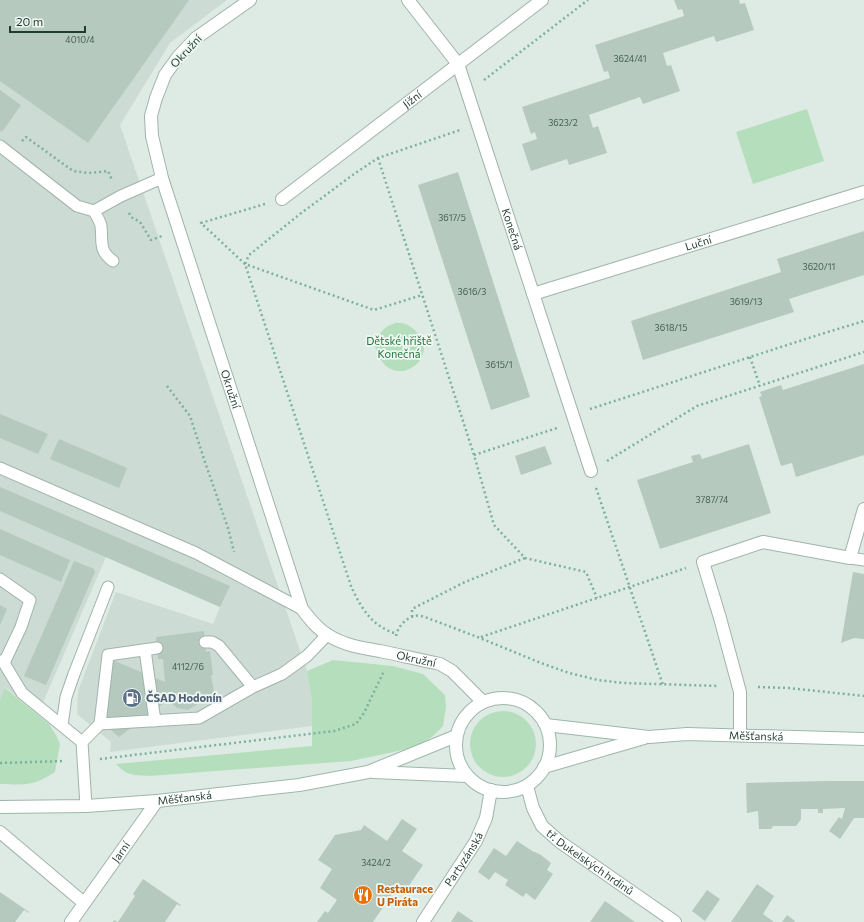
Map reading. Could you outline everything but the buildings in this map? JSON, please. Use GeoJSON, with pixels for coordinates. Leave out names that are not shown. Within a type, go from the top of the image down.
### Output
{"type":"FeatureCollection","features":[{"type":"Feature","properties":{"kind":"street","name":"Okružní"},"geometry":{"type":"LineString","coordinates":[[250,0],[196,38],[178,57],[165,75],[151,116],[152,136],[162,178],[302,609],[327,635],[340,642],[440,664],[452,671],[483,702]]}},
{"type":"Feature","properties":{"kind":"street","name":"Konečná"},"geometry":{"type":"LineString","coordinates":[[408,0],[458,64],[591,471]]}},
{"type":"Feature","properties":{"kind":"street","name":"Jižní"},"geometry":{"type":"LineString","coordinates":[[282,199],[542,0]]}},
{"type":"Feature","properties":{"kind":"street","name":"Luční"},"geometry":{"type":"LineString","coordinates":[[533,294],[864,192]]}},
{"type":"Feature","properties":{"kind":"street"},"geometry":{"type":"LineString","coordinates":[[740,736],[740,692],[703,562],[763,542],[850,558],[864,508]]}},
{"type":"Feature","properties":{"kind":"street"},"geometry":{"type":"LineString","coordinates":[[503,697],[524,702],[533,708],[546,725],[550,739],[549,754],[544,768],[534,781],[527,786],[500,792],[491,790],[478,785],[467,776],[460,764],[456,750],[456,736],[460,725],[465,716],[473,708],[483,702],[492,698],[503,697]]}},
{"type":"Feature","properties":{"kind":"street","name":"Měšťanská"},"geometry":{"type":"LineString","coordinates":[[546,725],[649,737],[687,734],[864,739]]}},
{"type":"Feature","properties":{"kind":"street","name":"Měšťanská"},"geometry":{"type":"LineString","coordinates":[[0,807],[86,806],[157,801],[298,785],[368,772],[456,736]]}},
{"type":"Feature","properties":{"kind":"street","name":"Měšťanská"},"geometry":{"type":"LineString","coordinates":[[544,768],[649,737]]}},
{"type":"Feature","properties":{"kind":"street","name":"Měšťanská"},"geometry":{"type":"LineString","coordinates":[[368,772],[467,776]]}},
{"type":"Feature","properties":{"kind":"street","name":"tř. Dukelských hrdinů"},"geometry":{"type":"LineString","coordinates":[[527,786],[533,808],[542,826],[560,842],[675,922]]}},
{"type":"Feature","properties":{"kind":"street","name":"Partyzánská"},"geometry":{"type":"LineString","coordinates":[[423,922],[476,841],[486,818],[491,790]]}},
{"type":"Feature","properties":{"kind":"street","name":"Jarní"},"geometry":{"type":"LineString","coordinates":[[71,922],[157,801]]}},
{"type":"Feature","properties":{"kind":"street"},"geometry":{"type":"LineString","coordinates":[[0,832],[84,903]]}},
{"type":"Feature","properties":{"kind":"lane"},"geometry":{"type":"LineString","coordinates":[[0,146],[77,206],[94,211],[101,224],[102,248],[106,256],[113,261]]}},
{"type":"Feature","properties":{"kind":"lane"},"geometry":{"type":"LineString","coordinates":[[94,211],[121,196],[162,178]]}},
{"type":"Feature","properties":{"kind":"lane"},"geometry":{"type":"LineString","coordinates":[[0,468],[196,553],[302,609]]}},
{"type":"Feature","properties":{"kind":"lane"},"geometry":{"type":"LineString","coordinates":[[850,558],[864,560]]}},
{"type":"Feature","properties":{"kind":"lane"},"geometry":{"type":"LineString","coordinates":[[0,579],[30,600],[20,627],[2,662],[22,693],[82,742],[86,806]]}},
{"type":"Feature","properties":{"kind":"lane"},"geometry":{"type":"LineString","coordinates":[[62,725],[66,697],[108,587]]}},
{"type":"Feature","properties":{"kind":"lane"},"geometry":{"type":"LineString","coordinates":[[100,724],[199,718],[253,687],[282,674],[307,656],[327,635]]}},
{"type":"Feature","properties":{"kind":"lane"},"geometry":{"type":"LineString","coordinates":[[205,642],[212,642],[218,646],[253,687]]}},
{"type":"Feature","properties":{"kind":"lane"},"geometry":{"type":"LineString","coordinates":[[82,742],[100,724],[108,655],[157,648]]}},
{"type":"Feature","properties":{"kind":"lane"},"geometry":{"type":"LineString","coordinates":[[145,650],[155,721]]}},
{"type":"Feature","properties":{"kind":"path"},"geometry":{"type":"LineString","coordinates":[[480,83],[588,0]]}},
{"type":"Feature","properties":{"kind":"path"},"geometry":{"type":"LineString","coordinates":[[396,634],[379,626],[366,613],[356,599],[245,264],[249,254],[300,214],[378,158],[463,130]]}},
{"type":"Feature","properties":{"kind":"path"},"geometry":{"type":"LineString","coordinates":[[378,158],[474,455],[494,526],[525,558],[586,572],[597,598]]}},
{"type":"Feature","properties":{"kind":"path"},"geometry":{"type":"LineString","coordinates":[[282,199],[200,223],[245,264],[374,310],[422,295]]}},
{"type":"Feature","properties":{"kind":"path"},"geometry":{"type":"LineString","coordinates":[[474,455],[750,357],[864,321]]}},
{"type":"Feature","properties":{"kind":"path"},"geometry":{"type":"LineString","coordinates":[[663,685],[591,471],[697,406],[864,352]]}},
{"type":"Feature","properties":{"kind":"path"},"geometry":{"type":"LineString","coordinates":[[750,357],[760,386]]}},
{"type":"Feature","properties":{"kind":"path"},"geometry":{"type":"LineString","coordinates":[[168,386],[190,416],[228,528],[234,549],[238,574]]}},
{"type":"Feature","properties":{"kind":"path"},"geometry":{"type":"LineString","coordinates":[[412,618],[412,609],[466,582],[525,558]]}},
{"type":"Feature","properties":{"kind":"path"},"geometry":{"type":"LineString","coordinates":[[480,638],[703,562]]}},
{"type":"Feature","properties":{"kind":"path"},"geometry":{"type":"LineString","coordinates":[[0,763],[83,760],[334,731],[356,724],[364,713],[393,654],[396,634],[400,626],[416,615],[425,616],[541,664],[598,680],[623,684],[789,688],[864,696]]}},
{"type":"Feature","properties":{"kind":"shaded area"},"geometry":{"type":"Polygon","coordinates":[[[0,0],[227,0],[170,43],[120,125],[307,671],[312,701],[312,726],[110,752],[111,742],[77,714],[78,691],[116,592],[213,624],[220,607],[106,557],[38,714],[6,688],[0,700],[0,0]]]}},
{"type":"Feature","properties":{"kind":"green space"},"geometry":{"type":"Polygon","coordinates":[[[807,109],[824,161],[753,184],[736,132],[807,109]]]}},
{"type":"Feature","properties":{"kind":"green space","name":"Dětské hřiště Konečná"},"geometry":{"type":"Polygon","coordinates":[[[395,323],[406,324],[415,330],[422,341],[424,350],[419,361],[414,367],[404,371],[394,370],[385,365],[381,361],[375,347],[377,338],[380,334],[386,327],[395,323]]]}},
{"type":"Feature","properties":{"kind":"green space"},"geometry":{"type":"Polygon","coordinates":[[[333,660],[393,666],[423,674],[445,695],[446,707],[443,726],[422,744],[412,748],[351,761],[149,776],[127,773],[116,764],[312,746],[312,701],[307,671],[333,660]]]}},
{"type":"Feature","properties":{"kind":"green space"},"geometry":{"type":"Polygon","coordinates":[[[5,688],[49,724],[60,744],[55,772],[48,777],[29,784],[0,784],[0,700],[5,688]]]}},
{"type":"Feature","properties":{"kind":"green space"},"geometry":{"type":"Polygon","coordinates":[[[503,711],[516,714],[526,721],[533,731],[536,744],[533,757],[526,767],[516,774],[503,777],[490,774],[480,767],[473,757],[470,744],[473,731],[480,721],[490,714],[503,711]]]}},
{"type":"Feature","properties":{"kind":"place","name":"ČSAD Hodonín"},"geometry":{"type":"Point","coordinates":[132,698]}},
{"type":"Feature","properties":{"kind":"place","name":"Restaurace U Piráta"},"geometry":{"type":"Point","coordinates":[363,895]}}]}
